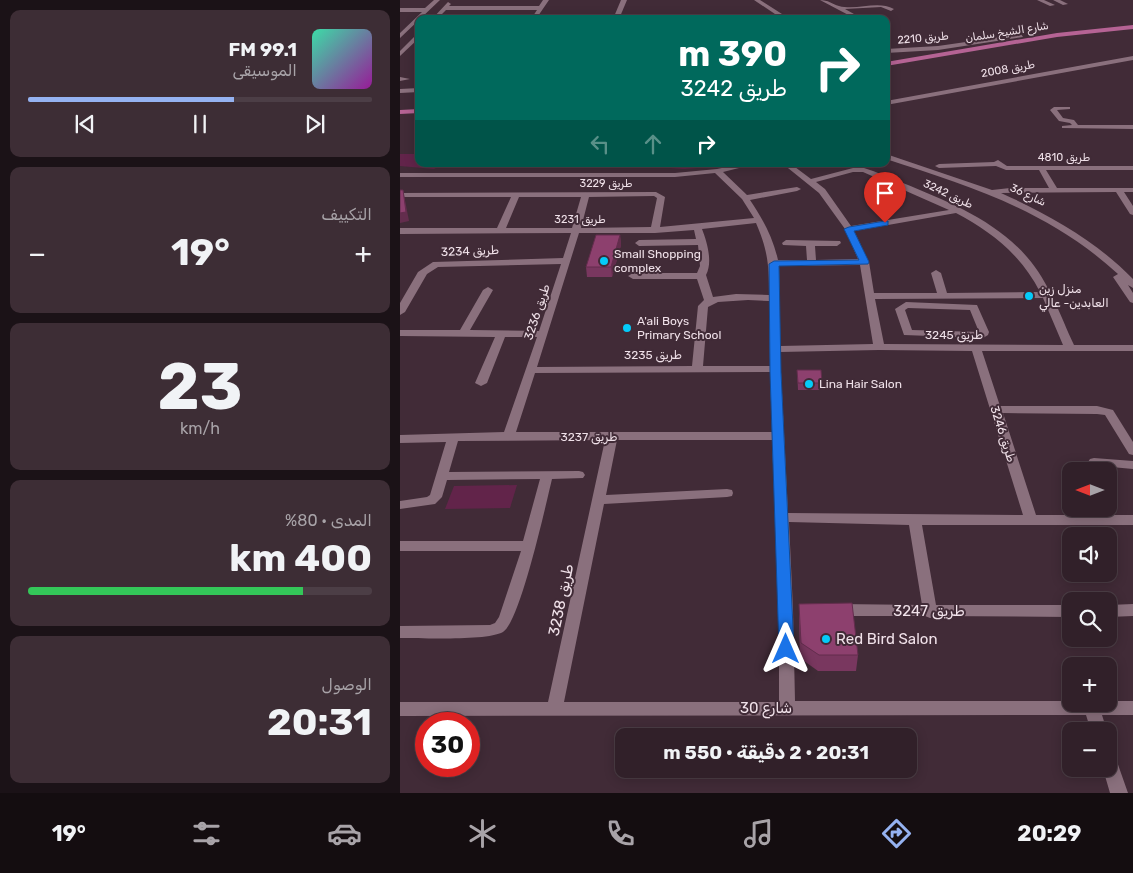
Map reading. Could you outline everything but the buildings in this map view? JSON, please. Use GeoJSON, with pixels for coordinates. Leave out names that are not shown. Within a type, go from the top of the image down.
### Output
{"type":"FeatureCollection","features":[{"type":"Feature","properties":{"kind":"main road","name":"شارع الشيخ سلمان"},"geometry":{"type":"LineString","coordinates":[[890,57],[1021,36],[1133,24]]}},
{"type":"Feature","properties":{"kind":"main road","name":"شارع الشيخ سلمان"},"geometry":{"type":"LineString","coordinates":[[890,63],[1057,35],[1133,27]]}},
{"type":"Feature","properties":{"kind":"main road"},"geometry":{"type":"LineString","coordinates":[[400,106],[415,105]]}},
{"type":"Feature","properties":{"kind":"main road"},"geometry":{"type":"LineString","coordinates":[[400,112],[415,111]]}},
{"type":"Feature","properties":{"kind":"street"},"geometry":{"type":"LineString","coordinates":[[421,15],[426,10],[452,0]]}},
{"type":"Feature","properties":{"kind":"street"},"geometry":{"type":"LineString","coordinates":[[536,15],[546,0]]}},
{"type":"Feature","properties":{"kind":"street"},"geometry":{"type":"LineString","coordinates":[[618,15],[624,0]]}},
{"type":"Feature","properties":{"kind":"street"},"geometry":{"type":"LineString","coordinates":[[758,0],[770,0]]}},
{"type":"Feature","properties":{"kind":"street"},"geometry":{"type":"LineString","coordinates":[[758,0],[779,14],[777,15]]}},
{"type":"Feature","properties":{"kind":"street"},"geometry":{"type":"LineString","coordinates":[[823,0],[838,8],[853,15],[865,13],[868,10],[890,9],[881,5],[838,8]]}},
{"type":"Feature","properties":{"kind":"street"},"geometry":{"type":"LineString","coordinates":[[1040,0],[1065,4]]}},
{"type":"Feature","properties":{"kind":"street"},"geometry":{"type":"LineString","coordinates":[[441,3],[540,8]]}},
{"type":"Feature","properties":{"kind":"street"},"geometry":{"type":"LineString","coordinates":[[431,15],[441,3]]}},
{"type":"Feature","properties":{"kind":"street"},"geometry":{"type":"LineString","coordinates":[[436,15],[441,3]]}},
{"type":"Feature","properties":{"kind":"street"},"geometry":{"type":"LineString","coordinates":[[400,10],[436,10]]}},
{"type":"Feature","properties":{"kind":"street"},"geometry":{"type":"LineString","coordinates":[[400,36],[415,20]]}},
{"type":"Feature","properties":{"kind":"street"},"geometry":{"type":"LineString","coordinates":[[400,46],[415,34]]}},
{"type":"Feature","properties":{"kind":"street","name":"طريق 2210"},"geometry":{"type":"LineString","coordinates":[[890,50],[938,48],[1021,36]]}},
{"type":"Feature","properties":{"kind":"street"},"geometry":{"type":"LineString","coordinates":[[400,54],[415,41]]}},
{"type":"Feature","properties":{"kind":"street","name":"طريق 2008"},"geometry":{"type":"LineString","coordinates":[[890,102],[1133,58]]}},
{"type":"Feature","properties":{"kind":"street"},"geometry":{"type":"LineString","coordinates":[[400,91],[415,90]]}},
{"type":"Feature","properties":{"kind":"street"},"geometry":{"type":"LineString","coordinates":[[1068,108],[1056,108],[1053,110],[1061,120],[1073,122],[1078,127]]}},
{"type":"Feature","properties":{"kind":"street"},"geometry":{"type":"LineString","coordinates":[[1064,127],[1133,128]]}},
{"type":"Feature","properties":{"kind":"street","name":"شارع 36"},"geometry":{"type":"LineString","coordinates":[[890,154],[952,178]]}},
{"type":"Feature","properties":{"kind":"street","name":"شارع 36"},"geometry":{"type":"LineString","coordinates":[[890,157],[993,192],[1046,216],[1088,244],[1133,285]]}},
{"type":"Feature","properties":{"kind":"street","name":"طريق 4810"},"geometry":{"type":"LineString","coordinates":[[939,166],[999,163],[1006,168],[1133,168]]}},
{"type":"Feature","properties":{"kind":"street"},"geometry":{"type":"LineString","coordinates":[[400,175],[675,175],[736,167]]}},
{"type":"Feature","properties":{"kind":"street"},"geometry":{"type":"LineString","coordinates":[[791,167],[822,190],[849,229],[864,262],[872,296],[879,347]]}},
{"type":"Feature","properties":{"kind":"street"},"geometry":{"type":"LineString","coordinates":[[1041,168],[1054,190]]}},
{"type":"Feature","properties":{"kind":"street","name":"طريق 3242"},"geometry":{"type":"LineString","coordinates":[[811,181],[852,170],[864,170],[955,211],[991,231],[1010,245],[1024,260],[1046,295],[1070,348]]}},
{"type":"Feature","properties":{"kind":"street"},"geometry":{"type":"LineString","coordinates":[[717,171],[745,198],[759,220],[770,245],[774,264],[775,369],[786,610],[787,708]]}},
{"type":"Feature","properties":{"kind":"street"},"geometry":{"type":"LineString","coordinates":[[745,198],[796,189]]}},
{"type":"Feature","properties":{"kind":"street"},"geometry":{"type":"LineString","coordinates":[[993,192],[1010,190],[1133,190]]}},
{"type":"Feature","properties":{"kind":"street"},"geometry":{"type":"LineString","coordinates":[[1118,190],[1133,212]]}},
{"type":"Feature","properties":{"kind":"street","name":"طريق 3236"},"geometry":{"type":"LineString","coordinates":[[509,436],[567,261],[586,194]]}},
{"type":"Feature","properties":{"kind":"street","name":"طريق 3229"},"geometry":{"type":"LineString","coordinates":[[400,195],[660,195],[655,230]]}},
{"type":"Feature","properties":{"kind":"street"},"geometry":{"type":"LineString","coordinates":[[500,231],[516,195]]}},
{"type":"Feature","properties":{"kind":"street"},"geometry":{"type":"LineString","coordinates":[[849,229],[955,211]]}},
{"type":"Feature","properties":{"kind":"street","name":"طريق 3231"},"geometry":{"type":"LineString","coordinates":[[400,231],[655,230],[759,220]]}},
{"type":"Feature","properties":{"kind":"street"},"geometry":{"type":"LineString","coordinates":[[698,227],[702,242],[704,271],[702,275],[709,300],[775,298]]}},
{"type":"Feature","properties":{"kind":"street"},"geometry":{"type":"LineString","coordinates":[[639,242],[702,242]]}},
{"type":"Feature","properties":{"kind":"street"},"geometry":{"type":"LineString","coordinates":[[810,243],[812,262]]}},
{"type":"Feature","properties":{"kind":"street"},"geometry":{"type":"LineString","coordinates":[[786,244],[837,243]]}},
{"type":"Feature","properties":{"kind":"street","name":"شارع 36"},"geometry":{"type":"LineString","coordinates":[[1088,244],[1109,266],[1133,300]]}},
{"type":"Feature","properties":{"kind":"street","name":"طريق 3234"},"geometry":{"type":"LineString","coordinates":[[400,312],[403,302],[423,272],[436,264],[567,261]]}},
{"type":"Feature","properties":{"kind":"street"},"geometry":{"type":"LineString","coordinates":[[774,264],[864,262]]}},
{"type":"Feature","properties":{"kind":"street"},"geometry":{"type":"LineString","coordinates":[[936,273],[943,296]]}},
{"type":"Feature","properties":{"kind":"street"},"geometry":{"type":"LineString","coordinates":[[634,276],[693,277],[702,275]]}},
{"type":"Feature","properties":{"kind":"street"},"geometry":{"type":"LineString","coordinates":[[463,334],[488,290]]}},
{"type":"Feature","properties":{"kind":"street"},"geometry":{"type":"LineString","coordinates":[[872,296],[1046,295]]}},
{"type":"Feature","properties":{"kind":"street","name":"طريق 3235"},"geometry":{"type":"LineString","coordinates":[[531,370],[698,369],[703,306],[709,300]]}},
{"type":"Feature","properties":{"kind":"street"},"geometry":{"type":"LineString","coordinates":[[906,305],[974,307],[984,332],[983,336],[951,335],[908,333],[900,309],[906,305]]}},
{"type":"Feature","properties":{"kind":"street"},"geometry":{"type":"LineString","coordinates":[[400,333],[543,334]]}},
{"type":"Feature","properties":{"kind":"street"},"geometry":{"type":"LineString","coordinates":[[481,383],[501,334]]}},
{"type":"Feature","properties":{"kind":"street"},"geometry":{"type":"LineString","coordinates":[[951,335],[955,348]]}},
{"type":"Feature","properties":{"kind":"street","name":"طريق 3245"},"geometry":{"type":"LineString","coordinates":[[775,349],[879,347],[1133,348]]}},
{"type":"Feature","properties":{"kind":"street","name":"طريق 3246"},"geometry":{"type":"LineString","coordinates":[[976,347],[1031,520]]}},
{"type":"Feature","properties":{"kind":"street"},"geometry":{"type":"LineString","coordinates":[[698,369],[775,369]]}},
{"type":"Feature","properties":{"kind":"street"},"geometry":{"type":"LineString","coordinates":[[995,409],[1097,410],[1109,413],[1133,451]]}},
{"type":"Feature","properties":{"kind":"street","name":"طريق 3237"},"geometry":{"type":"LineString","coordinates":[[400,439],[509,436],[611,438],[778,436]]}},
{"type":"Feature","properties":{"kind":"street"},"geometry":{"type":"LineString","coordinates":[[400,505],[434,498],[453,437]]}},
{"type":"Feature","properties":{"kind":"street","name":"طريق 3238"},"geometry":{"type":"LineString","coordinates":[[555,708],[611,438]]}},
{"type":"Feature","properties":{"kind":"street"},"geometry":{"type":"LineString","coordinates":[[1118,464],[1133,465]]}},
{"type":"Feature","properties":{"kind":"street"},"geometry":{"type":"LineString","coordinates":[[400,632],[491,631],[500,627],[506,619],[529,546],[547,475]]}},
{"type":"Feature","properties":{"kind":"street"},"geometry":{"type":"LineString","coordinates":[[442,476],[579,475]]}},
{"type":"Feature","properties":{"kind":"street"},"geometry":{"type":"LineString","coordinates":[[599,500],[727,493]]}},
{"type":"Feature","properties":{"kind":"street"},"geometry":{"type":"LineString","coordinates":[[782,517],[915,520],[1133,520]]}},
{"type":"Feature","properties":{"kind":"street"},"geometry":{"type":"LineString","coordinates":[[915,520],[930,612]]}},
{"type":"Feature","properties":{"kind":"street"},"geometry":{"type":"LineString","coordinates":[[400,546],[529,546]]}},
{"type":"Feature","properties":{"kind":"street"},"geometry":{"type":"LineString","coordinates":[[786,610],[805,610]]}},
{"type":"Feature","properties":{"kind":"street","name":"طريق 3247"},"geometry":{"type":"LineString","coordinates":[[824,610],[930,612],[1062,611]]}},
{"type":"Feature","properties":{"kind":"street"},"geometry":{"type":"LineString","coordinates":[[1117,610],[1133,610]]}},
{"type":"Feature","properties":{"kind":"street","name":"شارع 30"},"geometry":{"type":"LineString","coordinates":[[400,709],[1062,708]]}},
{"type":"Feature","properties":{"kind":"street","name":"شارع 30"},"geometry":{"type":"LineString","coordinates":[[1117,708],[1133,708]]}},
{"type":"Feature","properties":{"kind":"street"},"geometry":{"type":"LineString","coordinates":[[1114,777],[1119,793]]}},
{"type":"Feature","properties":{"kind":"shaded area"},"geometry":{"type":"Polygon","coordinates":[[[400,154],[415,154],[415,167],[438,167],[434,169],[400,166],[400,154]]]}},
{"type":"Feature","properties":{"kind":"shaded area"},"geometry":{"type":"Polygon","coordinates":[[[592,167],[623,167],[606,168],[592,167]]]}},
{"type":"Feature","properties":{"kind":"shaded area"},"geometry":{"type":"Polygon","coordinates":[[[655,167],[701,167],[684,169],[655,167]]]}},
{"type":"Feature","properties":{"kind":"shaded area"},"geometry":{"type":"Polygon","coordinates":[[[517,485],[510,508],[445,509],[454,486],[517,485]]]}},
{"type":"Feature","properties":{"kind":"place","name":"Small Shopping complex"},"geometry":{"type":"Point","coordinates":[604,261]}},
{"type":"Feature","properties":{"kind":"place","name":"منزل زين العابدين- عالي"},"geometry":{"type":"Point","coordinates":[1029,296]}},
{"type":"Feature","properties":{"kind":"place","name":"A'ali Boys Primary School"},"geometry":{"type":"Point","coordinates":[627,328]}},
{"type":"Feature","properties":{"kind":"place","name":"Lina Hair Salon"},"geometry":{"type":"Point","coordinates":[809,384]}},
{"type":"Feature","properties":{"kind":"place","name":"Red Bird Salon"},"geometry":{"type":"Point","coordinates":[826,639]}},
{"type":"Feature","properties":{"kind":"route"},"geometry":{"type":"LineString","coordinates":[[786,649],[786,610],[775,372],[774,264],[864,262],[849,229],[885,223]]}}]}
